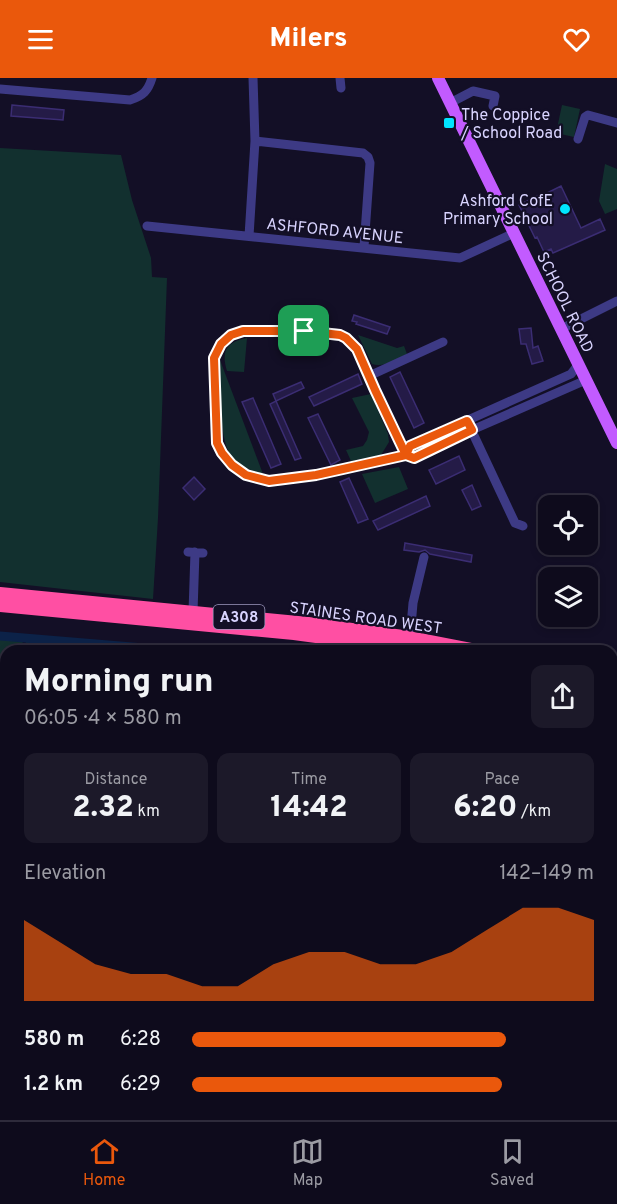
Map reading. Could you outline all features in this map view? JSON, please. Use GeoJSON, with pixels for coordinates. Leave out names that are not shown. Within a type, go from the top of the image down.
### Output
{"type":"FeatureCollection","features":[{"type":"Feature","properties":{"kind":"highway","name":"STAINES ROAD WEST"},"geometry":{"type":"LineString","coordinates":[[0,594],[308,624],[410,645]]}},
{"type":"Feature","properties":{"kind":"highway","name":"STAINES ROAD WEST"},"geometry":{"type":"LineString","coordinates":[[0,605],[410,645]]}},
{"type":"Feature","properties":{"kind":"main road","name":"SCHOOL ROAD"},"geometry":{"type":"LineString","coordinates":[[438,78],[617,443]]}},
{"type":"Feature","properties":{"kind":"street"},"geometry":{"type":"LineString","coordinates":[[0,89],[130,100],[140,97],[152,78]]}},
{"type":"Feature","properties":{"kind":"street"},"geometry":{"type":"LineString","coordinates":[[249,236],[255,141],[253,78]]}},
{"type":"Feature","properties":{"kind":"street"},"geometry":{"type":"LineString","coordinates":[[450,103],[473,91],[495,96],[493,106]]}},
{"type":"Feature","properties":{"kind":"street"},"geometry":{"type":"LineString","coordinates":[[578,139],[585,117],[588,115],[617,123]]}},
{"type":"Feature","properties":{"kind":"street"},"geometry":{"type":"LineString","coordinates":[[255,141],[363,153],[368,157],[370,162],[364,247]]}},
{"type":"Feature","properties":{"kind":"street","name":"ASHFORD AVENUE"},"geometry":{"type":"LineString","coordinates":[[147,226],[460,258],[514,233]]}},
{"type":"Feature","properties":{"kind":"street"},"geometry":{"type":"LineString","coordinates":[[561,329],[617,301]]}},
{"type":"Feature","properties":{"kind":"street"},"geometry":{"type":"LineString","coordinates":[[406,455],[357,349],[346,338],[340,335],[294,331],[243,331],[231,335],[221,344],[214,358],[217,443],[232,465],[246,475],[269,481],[316,475],[406,455],[414,458],[470,425],[571,374],[578,365]]}},
{"type":"Feature","properties":{"kind":"street"},"geometry":{"type":"LineString","coordinates":[[369,376],[443,342]]}},
{"type":"Feature","properties":{"kind":"street"},"geometry":{"type":"LineString","coordinates":[[470,425],[586,380]]}},
{"type":"Feature","properties":{"kind":"street"},"geometry":{"type":"LineString","coordinates":[[470,425],[515,524],[523,526]]}},
{"type":"Feature","properties":{"kind":"street"},"geometry":{"type":"LineString","coordinates":[[193,612],[195,552]]}},
{"type":"Feature","properties":{"kind":"street"},"geometry":{"type":"LineString","coordinates":[[410,645],[413,603],[424,557]]}},
{"type":"Feature","properties":{"kind":"green space"},"geometry":{"type":"Polygon","coordinates":[[[562,105],[580,109],[574,137],[556,133],[562,105]]]}},
{"type":"Feature","properties":{"kind":"green space"},"geometry":{"type":"Polygon","coordinates":[[[0,148],[121,155],[132,200],[151,258],[152,277],[167,278],[153,599],[0,582],[0,148]]]}},
{"type":"Feature","properties":{"kind":"green space"},"geometry":{"type":"Polygon","coordinates":[[[605,164],[617,169],[617,209],[605,214],[599,201],[605,164]]]}},
{"type":"Feature","properties":{"kind":"green space"},"geometry":{"type":"Polygon","coordinates":[[[358,335],[397,348],[404,346],[407,354],[385,364],[372,364],[358,335]]]}},
{"type":"Feature","properties":{"kind":"green space"},"geometry":{"type":"Polygon","coordinates":[[[247,338],[244,372],[227,371],[225,353],[227,348],[234,342],[247,338]]]}},
{"type":"Feature","properties":{"kind":"green space"},"geometry":{"type":"Polygon","coordinates":[[[220,360],[263,474],[240,465],[229,452],[222,427],[220,360]]]}},
{"type":"Feature","properties":{"kind":"green space"},"geometry":{"type":"Polygon","coordinates":[[[371,394],[388,434],[389,442],[381,455],[351,461],[346,450],[363,446],[369,432],[352,398],[371,394]]]}},
{"type":"Feature","properties":{"kind":"green space"},"geometry":{"type":"Polygon","coordinates":[[[399,467],[408,489],[375,503],[362,474],[399,467]]]}},
{"type":"Feature","properties":{"kind":"green space"},"geometry":{"type":"Polygon","coordinates":[[[0,639],[23,640],[22,645],[0,645],[0,639]]]}},
{"type":"Feature","properties":{"kind":"green space"},"geometry":{"type":"Polygon","coordinates":[[[26,641],[74,645],[26,645],[26,641]]]}},
{"type":"Feature","properties":{"kind":"building"},"geometry":{"type":"Polygon","coordinates":[[[12,105],[64,110],[63,120],[11,116],[12,105]]]}},
{"type":"Feature","properties":{"kind":"building","name":"Ashford CofE Primary School"},"geometry":{"type":"Polygon","coordinates":[[[561,186],[581,228],[600,219],[605,230],[553,253],[551,249],[544,252],[519,205],[561,186]]]}},
{"type":"Feature","properties":{"kind":"building"},"geometry":{"type":"Polygon","coordinates":[[[354,315],[390,327],[387,334],[356,324],[357,322],[352,321],[354,315]]]}},
{"type":"Feature","properties":{"kind":"building"},"geometry":{"type":"Polygon","coordinates":[[[531,328],[533,348],[538,346],[543,361],[532,364],[526,344],[521,344],[519,329],[531,328]]]}},
{"type":"Feature","properties":{"kind":"building"},"geometry":{"type":"Polygon","coordinates":[[[400,372],[424,423],[414,428],[390,377],[400,372]]]}},
{"type":"Feature","properties":{"kind":"building"},"geometry":{"type":"Polygon","coordinates":[[[358,374],[362,384],[314,406],[309,397],[358,374]]]}},
{"type":"Feature","properties":{"kind":"building"},"geometry":{"type":"Polygon","coordinates":[[[301,382],[304,388],[276,401],[273,394],[301,382]]]}},
{"type":"Feature","properties":{"kind":"building"},"geometry":{"type":"Polygon","coordinates":[[[253,398],[281,464],[271,468],[242,402],[253,398]]]}},
{"type":"Feature","properties":{"kind":"building"},"geometry":{"type":"Polygon","coordinates":[[[276,401],[301,458],[295,460],[270,404],[276,401]]]}},
{"type":"Feature","properties":{"kind":"building"},"geometry":{"type":"Polygon","coordinates":[[[318,414],[340,460],[331,465],[308,418],[318,414]]]}},
{"type":"Feature","properties":{"kind":"building"},"geometry":{"type":"Polygon","coordinates":[[[459,456],[465,470],[436,484],[429,470],[459,456]]]}},
{"type":"Feature","properties":{"kind":"building"},"geometry":{"type":"Polygon","coordinates":[[[194,477],[205,489],[194,500],[183,488],[194,477]]]}},
{"type":"Feature","properties":{"kind":"building"},"geometry":{"type":"Polygon","coordinates":[[[349,478],[368,519],[358,523],[340,482],[349,478]]]}},
{"type":"Feature","properties":{"kind":"building"},"geometry":{"type":"Polygon","coordinates":[[[472,485],[481,506],[472,510],[462,490],[472,485]]]}},
{"type":"Feature","properties":{"kind":"building"},"geometry":{"type":"Polygon","coordinates":[[[426,496],[430,506],[378,530],[373,521],[426,496]]]}},
{"type":"Feature","properties":{"kind":"building"},"geometry":{"type":"Polygon","coordinates":[[[405,543],[472,555],[471,562],[430,554],[425,550],[419,552],[404,550],[405,543]]]}},
{"type":"Feature","properties":{"kind":"waterway"},"geometry":{"type":"LineString","coordinates":[[0,636],[108,645]]}},
{"type":"Feature","properties":{"kind":"place","name":"The Coppice / School Road"},"geometry":{"type":"Point","coordinates":[449,123]}},
{"type":"Feature","properties":{"kind":"place","name":"Ashford CofE Primary School"},"geometry":{"type":"Point","coordinates":[565,209]}},
{"type":"Feature","properties":{"kind":"route"},"geometry":{"type":"LineString","coordinates":[[304,331],[243,331],[231,335],[221,344],[214,358],[217,443],[232,465],[246,475],[269,481],[316,475],[406,455],[414,458],[472,430],[467,421],[410,446],[406,455],[357,349],[340,335],[304,331]]}}]}
